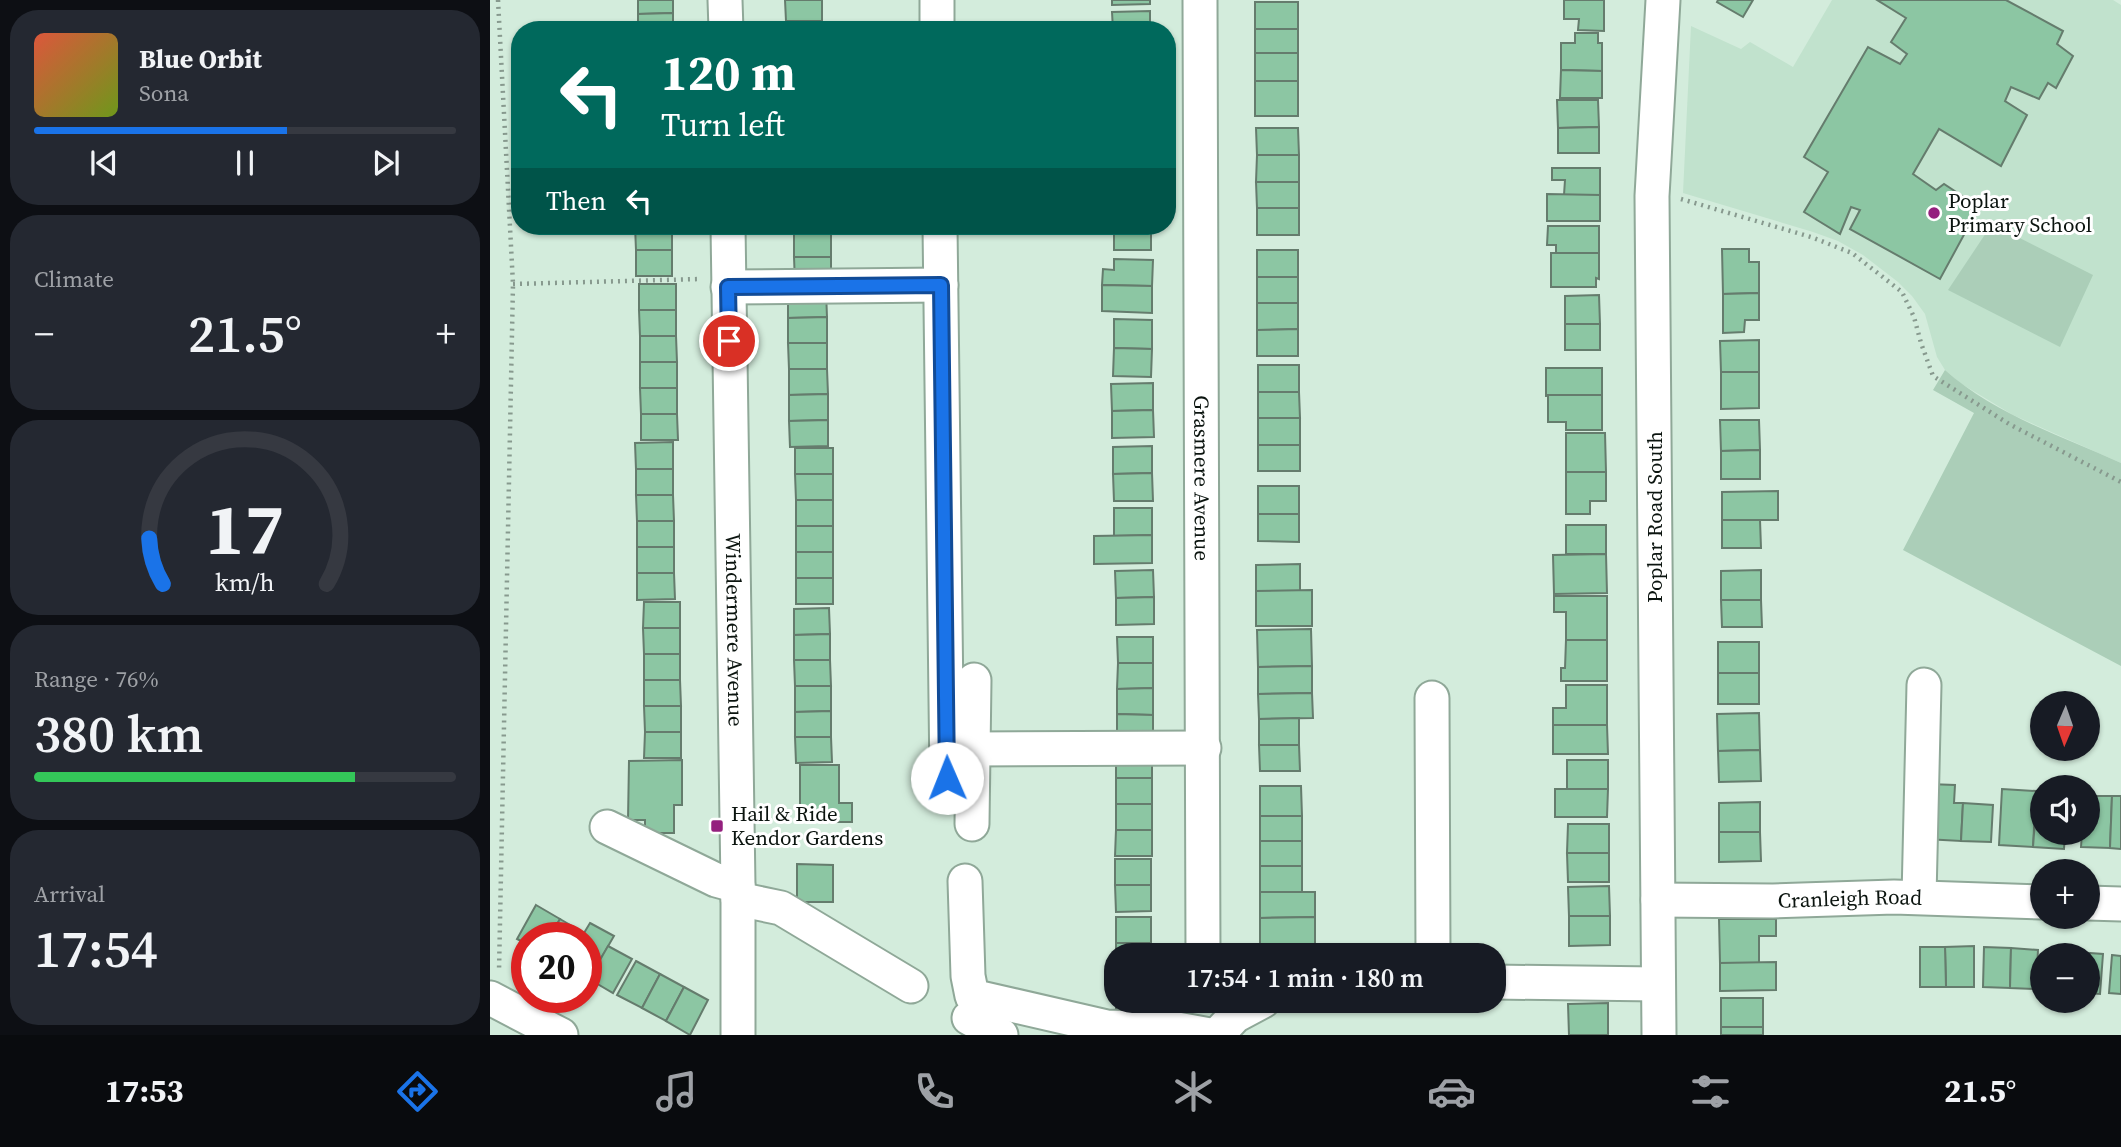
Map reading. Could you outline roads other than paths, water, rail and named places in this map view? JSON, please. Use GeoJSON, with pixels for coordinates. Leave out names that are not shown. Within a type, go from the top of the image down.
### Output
{"type":"FeatureCollection","features":[{"type":"Feature","properties":{"kind":"street"},"geometry":{"type":"LineString","coordinates":[[725,0],[726,21]]}},
{"type":"Feature","properties":{"kind":"street"},"geometry":{"type":"LineString","coordinates":[[937,0],[937,21]]}},
{"type":"Feature","properties":{"kind":"street","name":"Grasmere Avenue"},"geometry":{"type":"LineString","coordinates":[[1200,0],[1203,943]]}},
{"type":"Feature","properties":{"kind":"street","name":"Poplar Road South"},"geometry":{"type":"LineString","coordinates":[[1659,1035],[1652,196],[1663,0]]}},
{"type":"Feature","properties":{"kind":"street","name":"Windermere Avenue"},"geometry":{"type":"LineString","coordinates":[[728,235],[738,1035]]}},
{"type":"Feature","properties":{"kind":"street"},"geometry":{"type":"LineString","coordinates":[[940,235],[947,778]]}},
{"type":"Feature","properties":{"kind":"street"},"geometry":{"type":"LineString","coordinates":[[728,287],[941,285]]}},
{"type":"Feature","properties":{"kind":"street"},"geometry":{"type":"LineString","coordinates":[[972,824],[974,680]]}},
{"type":"Feature","properties":{"kind":"street"},"geometry":{"type":"LineString","coordinates":[[1919,898],[1924,685]]}},
{"type":"Feature","properties":{"kind":"street"},"geometry":{"type":"LineString","coordinates":[[1432,698],[1433,943]]}},
{"type":"Feature","properties":{"kind":"street"},"geometry":{"type":"LineString","coordinates":[[973,749],[1204,748]]}},
{"type":"Feature","properties":{"kind":"street"},"geometry":{"type":"LineString","coordinates":[[607,827],[738,892],[782,908],[911,986]]}},
{"type":"Feature","properties":{"kind":"street"},"geometry":{"type":"LineString","coordinates":[[965,881],[968,976],[972,996],[1107,1027],[1177,1029],[1229,1018]]}},
{"type":"Feature","properties":{"kind":"street","name":"Cranleigh Road"},"geometry":{"type":"LineString","coordinates":[[1658,900],[1919,898],[2030,902]]}},
{"type":"Feature","properties":{"kind":"street"},"geometry":{"type":"LineString","coordinates":[[2100,903],[2121,904]]}},
{"type":"Feature","properties":{"kind":"street"},"geometry":{"type":"LineString","coordinates":[[1506,982],[1657,984]]}},
{"type":"Feature","properties":{"kind":"street"},"geometry":{"type":"LineString","coordinates":[[495,988],[561,1035]]}},
{"type":"Feature","properties":{"kind":"street"},"geometry":{"type":"LineString","coordinates":[[969,1018],[1000,1035]]}},
{"type":"Feature","properties":{"kind":"place","name":"Poplar Primary School"},"geometry":{"type":"Point","coordinates":[1934,213]}},
{"type":"Feature","properties":{"kind":"place","name":"Hail & Ride Kendor Gardens"},"geometry":{"type":"Point","coordinates":[717,826]}}]}
